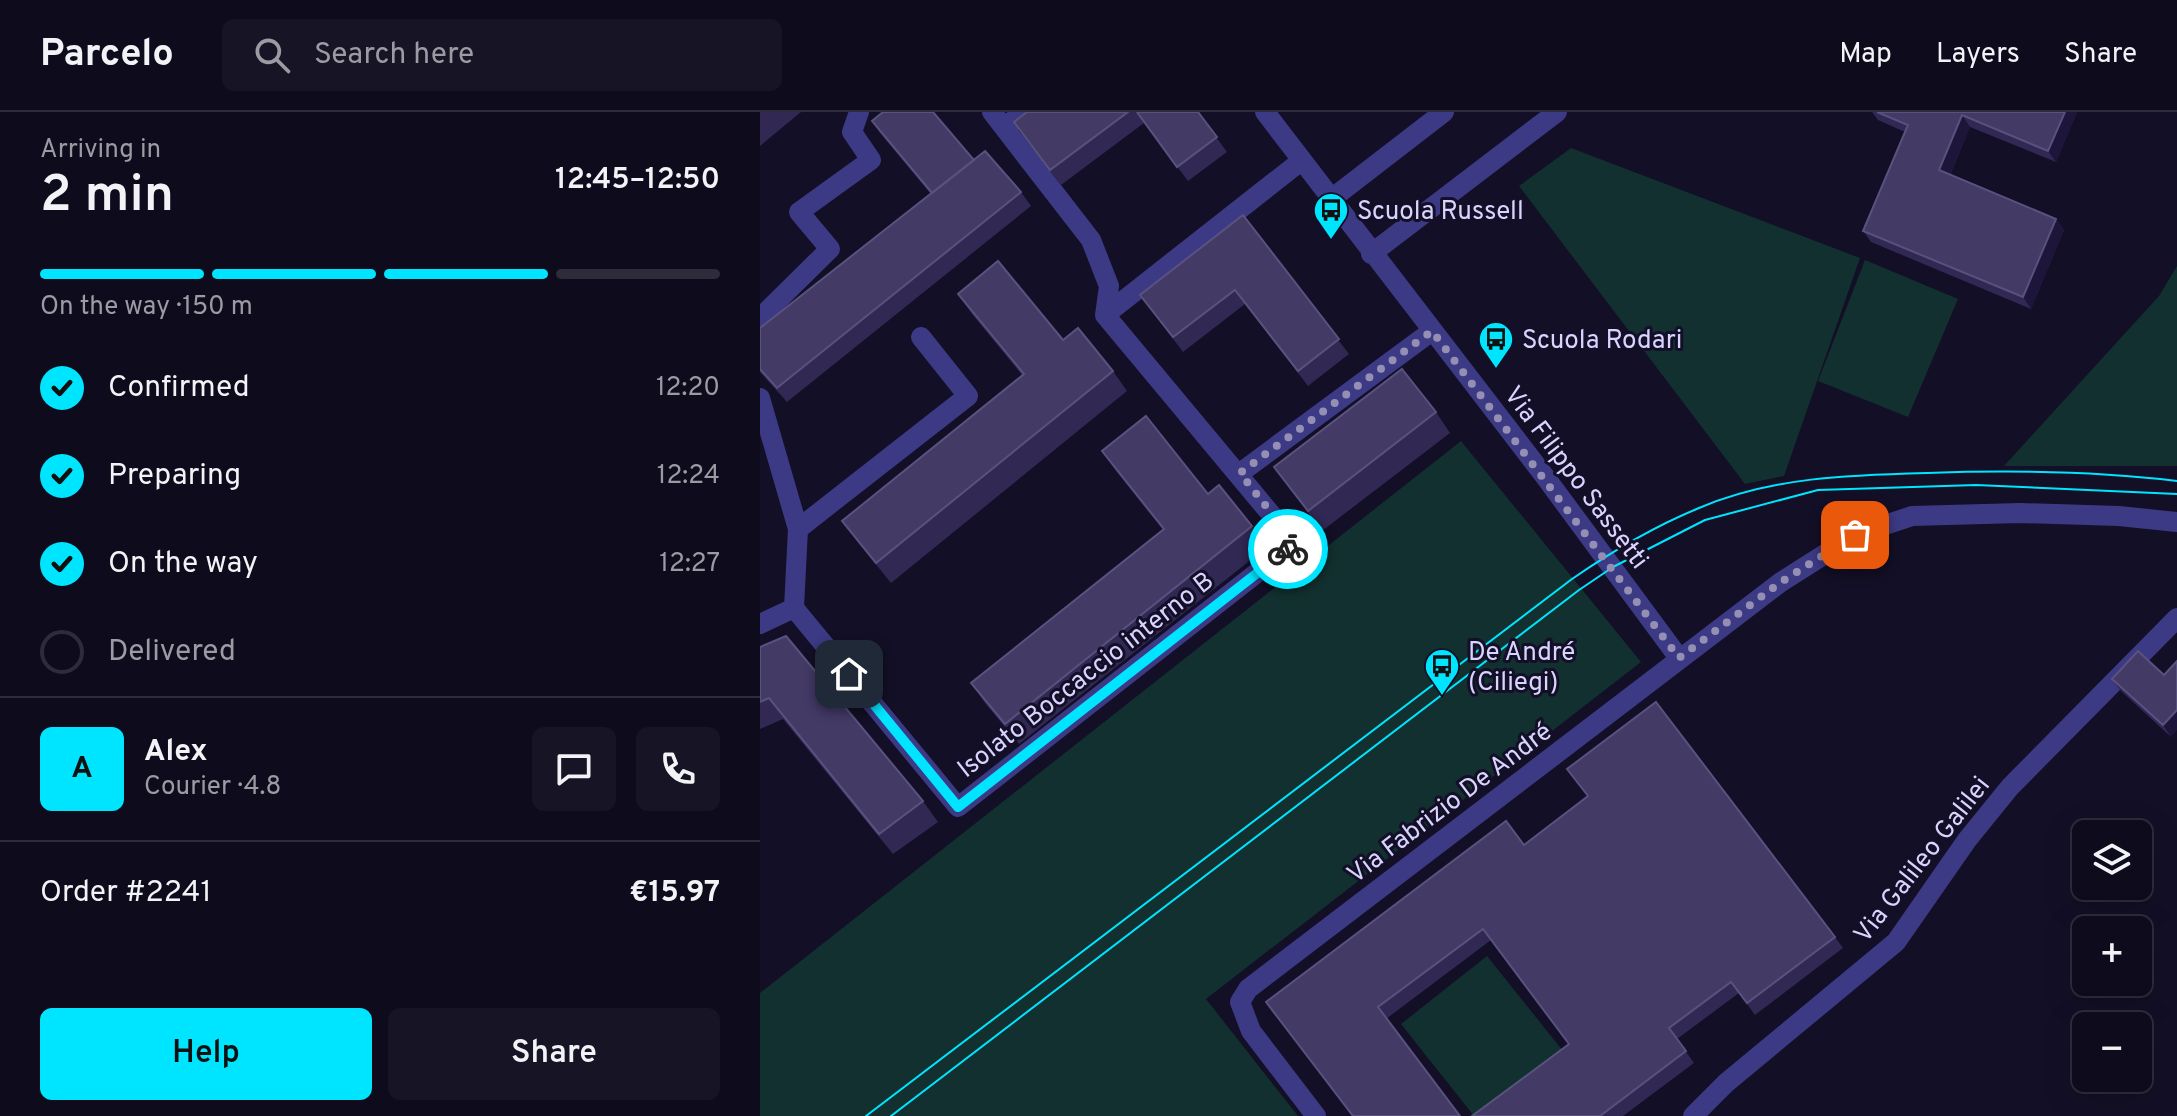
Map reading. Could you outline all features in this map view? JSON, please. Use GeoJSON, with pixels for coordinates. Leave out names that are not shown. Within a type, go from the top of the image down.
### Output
{"type":"FeatureCollection","features":[{"type":"Feature","properties":{"kind":"street"},"geometry":{"type":"LineString","coordinates":[[760,318],[830,249],[799,212],[871,160],[852,132],[859,112]]}},
{"type":"Feature","properties":{"kind":"street"},"geometry":{"type":"LineString","coordinates":[[1025,112],[998,120],[1091,240],[1109,286],[1105,315],[1240,473],[1432,331]]}},
{"type":"Feature","properties":{"kind":"street","name":"Via Filippo Sassetti"},"geometry":{"type":"LineString","coordinates":[[1265,112],[1679,658]]}},
{"type":"Feature","properties":{"kind":"street"},"geometry":{"type":"LineString","coordinates":[[1330,200],[1444,112]]}},
{"type":"Feature","properties":{"kind":"street"},"geometry":{"type":"LineString","coordinates":[[1371,254],[1557,112]]}},
{"type":"Feature","properties":{"kind":"street"},"geometry":{"type":"LineString","coordinates":[[1105,315],[1301,161]]}},
{"type":"Feature","properties":{"kind":"street"},"geometry":{"type":"LineString","coordinates":[[798,529],[968,396],[921,337]]}},
{"type":"Feature","properties":{"kind":"street"},"geometry":{"type":"LineString","coordinates":[[760,398],[798,529],[794,608],[760,624]]}},
{"type":"Feature","properties":{"kind":"street","name":"Isolato Boccaccio interno B"},"geometry":{"type":"LineString","coordinates":[[794,608],[958,807],[1295,543],[1240,473]]}},
{"type":"Feature","properties":{"kind":"street","name":"Via Fabrizio De André"},"geometry":{"type":"LineString","coordinates":[[1316,1116],[1247,1025],[1240,1002],[1248,989],[1679,658],[1842,542],[1886,522],[1945,513],[2119,516],[2177,522]]}},
{"type":"Feature","properties":{"kind":"street","name":"Via Galileo Galilei"},"geometry":{"type":"LineString","coordinates":[[1693,1116],[1726,1083],[1896,942],[1967,840],[2010,787],[2177,618]]}},
{"type":"Feature","properties":{"kind":"green space"},"geometry":{"type":"Polygon","coordinates":[[[1571,148],[1860,258],[1784,476],[1745,484],[1519,186],[1571,148]]]}},
{"type":"Feature","properties":{"kind":"green space"},"geometry":{"type":"Polygon","coordinates":[[[1865,260],[1958,299],[1908,417],[1818,381],[1865,260]]]}},
{"type":"Feature","properties":{"kind":"green space"},"geometry":{"type":"Polygon","coordinates":[[[2177,266],[2177,466],[2004,466],[2159,296],[2177,266]]]}},
{"type":"Feature","properties":{"kind":"green space"},"geometry":{"type":"Polygon","coordinates":[[[1461,441],[1641,662],[1206,999],[1298,1116],[760,1116],[760,993],[1461,441]]]}},
{"type":"Feature","properties":{"kind":"green space"},"geometry":{"type":"Polygon","coordinates":[[[1487,956],[1563,1051],[1474,1116],[1401,1024],[1487,956]]]}},
{"type":"Feature","properties":{"kind":"building"},"geometry":{"type":"Polygon","coordinates":[[[883,112],[933,112],[974,160],[932,193],[872,121],[883,112]]]}},
{"type":"Feature","properties":{"kind":"building"},"geometry":{"type":"Polygon","coordinates":[[[1027,112],[1128,112],[1050,170],[1014,122],[1027,112]]]}},
{"type":"Feature","properties":{"kind":"building"},"geometry":{"type":"Polygon","coordinates":[[[1137,112],[1198,112],[1217,137],[1177,167],[1137,112]]]}},
{"type":"Feature","properties":{"kind":"building"},"geometry":{"type":"Polygon","coordinates":[[[1877,112],[2065,112],[2048,151],[1962,115],[1939,170],[2056,219],[2023,297],[1863,231],[1908,125],[1877,112]]]}},
{"type":"Feature","properties":{"kind":"building"},"geometry":{"type":"Polygon","coordinates":[[[985,151],[1021,192],[777,388],[760,369],[760,328],[985,151]]]}},
{"type":"Feature","properties":{"kind":"building"},"geometry":{"type":"Polygon","coordinates":[[[1243,215],[1339,339],[1298,371],[1235,290],[1173,337],[1140,295],[1243,215]]]}},
{"type":"Feature","properties":{"kind":"building"},"geometry":{"type":"Polygon","coordinates":[[[998,261],[1063,340],[1078,328],[1113,371],[876,563],[842,521],[1024,374],[958,294],[998,261]]]}},
{"type":"Feature","properties":{"kind":"building"},"geometry":{"type":"Polygon","coordinates":[[[1402,369],[1436,412],[1308,511],[1274,467],[1402,369]]]}},
{"type":"Feature","properties":{"kind":"building"},"geometry":{"type":"Polygon","coordinates":[[[1146,416],[1208,494],[1219,485],[1252,526],[1005,724],[971,683],[1164,529],[1102,451],[1146,416]]]}},
{"type":"Feature","properties":{"kind":"building"},"geometry":{"type":"Polygon","coordinates":[[[786,636],[923,801],[879,834],[769,698],[760,702],[760,647],[786,636]]]}},
{"type":"Feature","properties":{"kind":"building"},"geometry":{"type":"Polygon","coordinates":[[[2138,651],[2164,675],[2177,661],[2177,710],[2163,725],[2112,679],[2138,651]]]}},
{"type":"Feature","properties":{"kind":"building"},"geometry":{"type":"Polygon","coordinates":[[[1656,702],[1835,937],[1747,1003],[1731,982],[1669,1028],[1686,1051],[1600,1116],[1472,1116],[1569,1044],[1483,929],[1378,1007],[1460,1116],[1353,1116],[1266,1002],[1506,821],[1524,845],[1588,796],[1567,769],[1656,702]]]}},
{"type":"Feature","properties":{"kind":"tram line"},"geometry":{"type":"LineString","coordinates":[[866,1116],[1572,579],[1666,523],[1699,508],[1754,490],[1840,477],[2021,472],[2084,473],[2177,481]]}},
{"type":"Feature","properties":{"kind":"tram line"},"geometry":{"type":"LineString","coordinates":[[891,1116],[1579,590],[1613,567],[1705,520],[1818,490],[1976,485],[2177,494]]}},
{"type":"Feature","properties":{"kind":"way so far"},"geometry":{"type":"LineString","coordinates":[[1288,549],[1295,543],[1240,473],[1432,331],[1679,658],[1781,582],[1855,535]]}},
{"type":"Feature","properties":{"kind":"place","name":"Scuola Russell"},"geometry":{"type":"Point","coordinates":[1331,241]}},
{"type":"Feature","properties":{"kind":"place","name":"Scuola Rodari"},"geometry":{"type":"Point","coordinates":[1496,370]}},
{"type":"Feature","properties":{"kind":"place","name":"De André (Ciliegi)"},"geometry":{"type":"Point","coordinates":[1442,697]}},
{"type":"Feature","properties":{"kind":"route"},"geometry":{"type":"LineString","coordinates":[[849,674],[958,807],[1288,549]]}}]}
